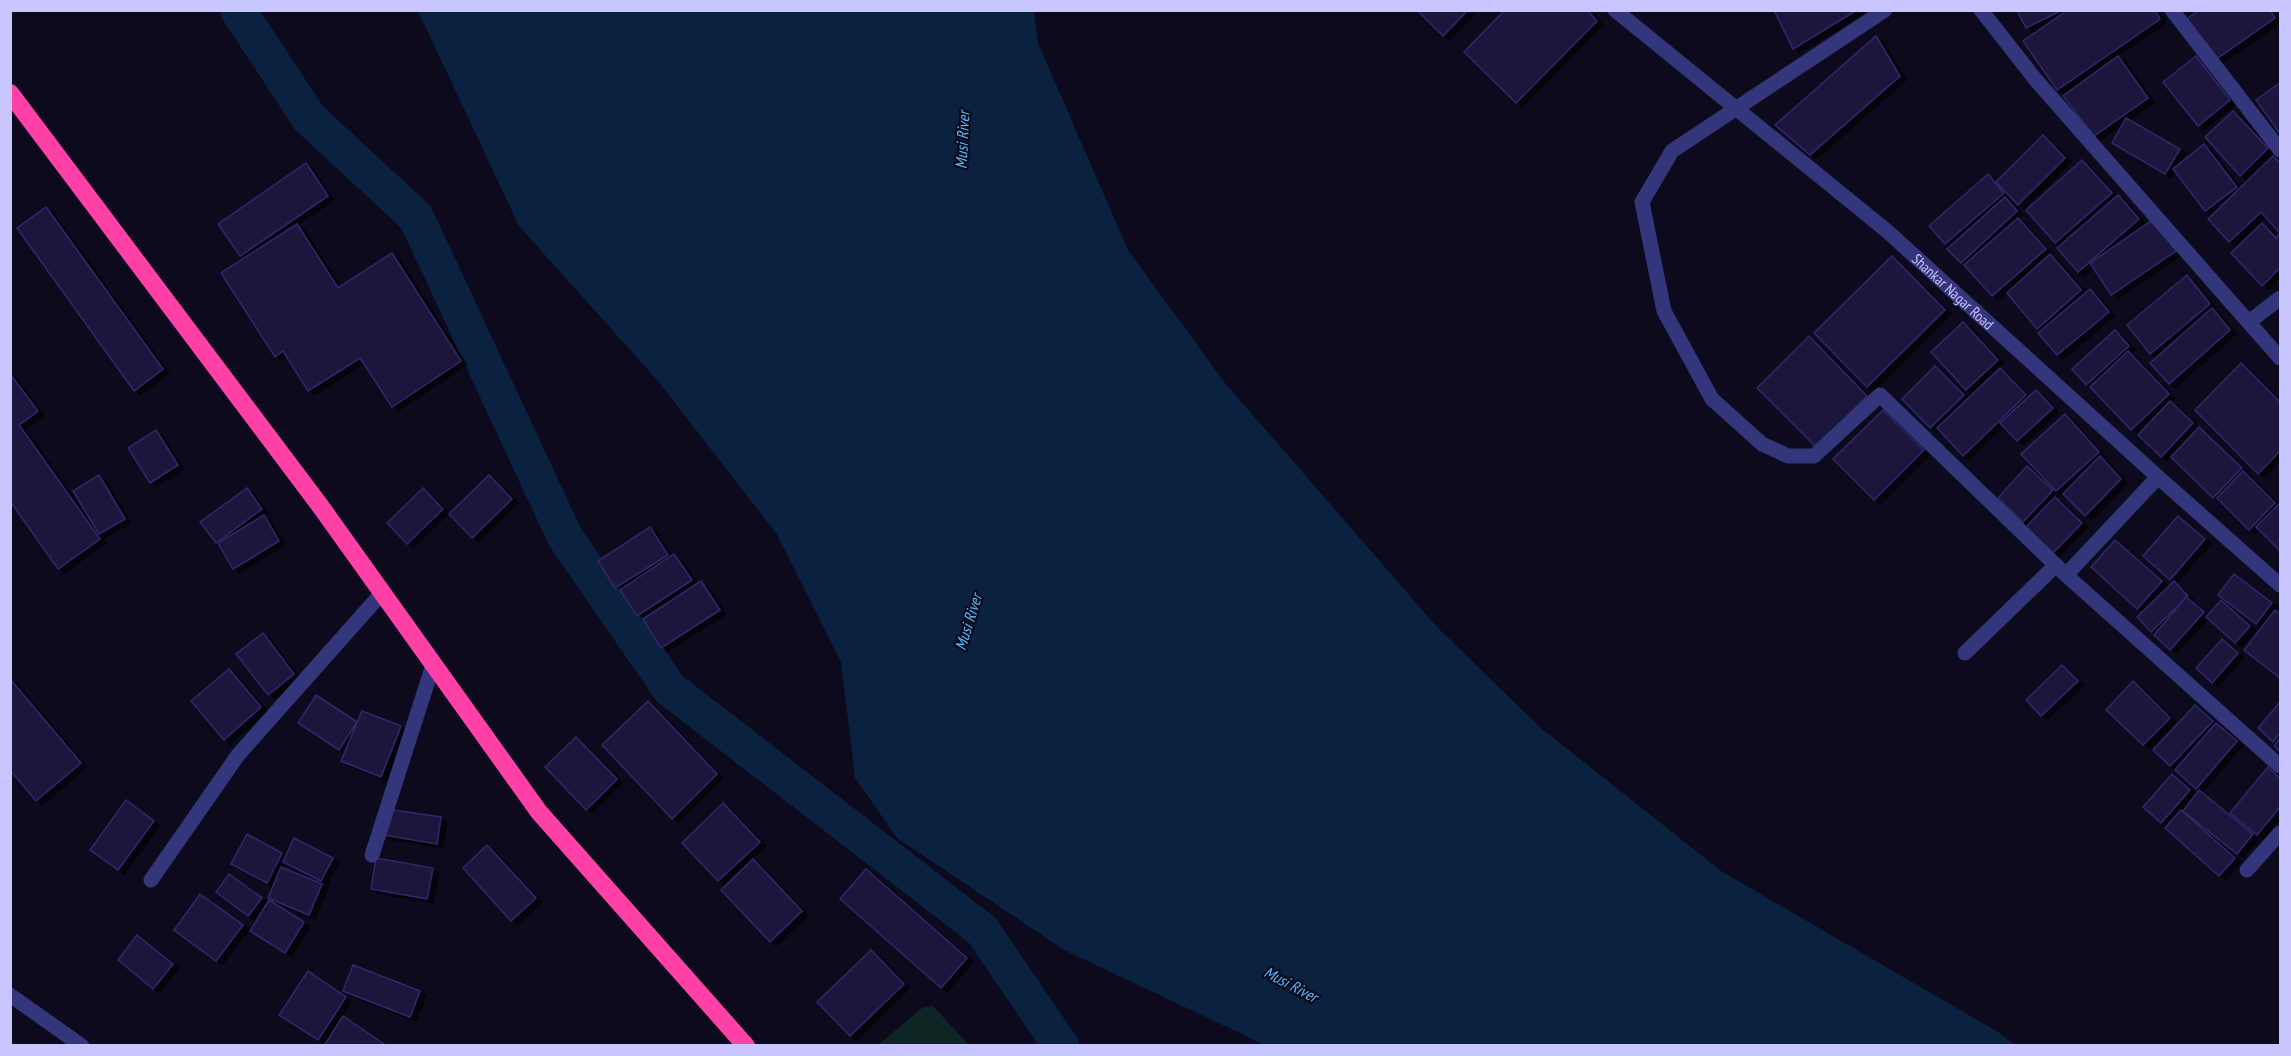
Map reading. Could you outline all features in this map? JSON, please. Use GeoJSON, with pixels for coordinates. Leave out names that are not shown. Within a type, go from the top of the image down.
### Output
{"type":"FeatureCollection","features":[{"type":"Feature","properties":{"kind":"highway"},"geometry":{"type":"LineString","coordinates":[[10,93],[382,593],[539,812],[746,1046]]}},
{"type":"Feature","properties":{"kind":"street","name":"Shankar Nagar Road"},"geometry":{"type":"LineString","coordinates":[[1615,10],[1887,231],[2280,585]]}},
{"type":"Feature","properties":{"kind":"street"},"geometry":{"type":"LineString","coordinates":[[1885,10],[1733,108],[1672,151],[1642,202],[1664,311],[1712,399],[1762,444],[1788,456],[1814,456],[1880,395],[2061,570],[2280,766]]}},
{"type":"Feature","properties":{"kind":"street"},"geometry":{"type":"LineString","coordinates":[[1981,10],[2035,79],[2280,358]]}},
{"type":"Feature","properties":{"kind":"street"},"geometry":{"type":"LineString","coordinates":[[2172,10],[2280,150]]}},
{"type":"Feature","properties":{"kind":"street"},"geometry":{"type":"LineString","coordinates":[[2249,322],[2280,298]]}},
{"type":"Feature","properties":{"kind":"street"},"geometry":{"type":"LineString","coordinates":[[1965,653],[2061,570],[2158,477]]}},
{"type":"Feature","properties":{"kind":"street"},"geometry":{"type":"LineString","coordinates":[[151,880],[238,755],[382,593]]}},
{"type":"Feature","properties":{"kind":"street"},"geometry":{"type":"LineString","coordinates":[[372,855],[433,665]]}},
{"type":"Feature","properties":{"kind":"street"},"geometry":{"type":"LineString","coordinates":[[2247,870],[2280,832]]}},
{"type":"Feature","properties":{"kind":"street"},"geometry":{"type":"LineString","coordinates":[[10,995],[82,1046]]}},
{"type":"Feature","properties":{"kind":"green space"},"geometry":{"type":"Polygon","coordinates":[[[933,1006],[969,1045],[878,1045],[922,1008],[933,1006]]]}},
{"type":"Feature","properties":{"kind":"water","name":"Musi River"},"geometry":{"type":"Polygon","coordinates":[[[418,11],[1034,11],[1038,43],[1128,250],[1225,383],[1437,627],[1541,728],[1721,871],[1998,1032],[2015,1045],[1265,1045],[1064,950],[897,838],[855,778],[841,662],[776,533],[658,381],[519,226],[418,11]]]}},
{"type":"Feature","properties":{"kind":"building"},"geometry":{"type":"Polygon","coordinates":[[[1417,10],[1468,10],[1443,36],[1417,10]]]}},
{"type":"Feature","properties":{"kind":"building"},"geometry":{"type":"Polygon","coordinates":[[[1505,10],[1587,10],[1597,21],[1516,103],[1464,52],[1505,10]]]}},
{"type":"Feature","properties":{"kind":"building"},"geometry":{"type":"Polygon","coordinates":[[[1774,10],[1857,10],[1793,49],[1774,10]]]}},
{"type":"Feature","properties":{"kind":"building"},"geometry":{"type":"Polygon","coordinates":[[[2017,10],[2062,10],[2026,28],[2017,10]]]}},
{"type":"Feature","properties":{"kind":"building"},"geometry":{"type":"Polygon","coordinates":[[[2068,10],[2155,10],[2160,19],[2057,90],[2023,41],[2068,10]]]}},
{"type":"Feature","properties":{"kind":"building"},"geometry":{"type":"Polygon","coordinates":[[[2199,10],[2270,10],[2275,18],[2215,60],[2187,19],[2199,10]]]}},
{"type":"Feature","properties":{"kind":"building"},"geometry":{"type":"Polygon","coordinates":[[[1876,36],[1900,76],[1810,155],[1775,125],[1876,36]]]}},
{"type":"Feature","properties":{"kind":"building"},"geometry":{"type":"Polygon","coordinates":[[[2118,56],[2148,98],[2094,136],[2063,96],[2118,56]]]}},
{"type":"Feature","properties":{"kind":"building"},"geometry":{"type":"Polygon","coordinates":[[[2196,56],[2230,100],[2198,126],[2163,82],[2196,56]]]}},
{"type":"Feature","properties":{"kind":"building"},"geometry":{"type":"Polygon","coordinates":[[[2280,83],[2280,134],[2256,100],[2280,83]]]}},
{"type":"Feature","properties":{"kind":"building"},"geometry":{"type":"Polygon","coordinates":[[[2233,111],[2268,148],[2240,176],[2205,137],[2233,111]]]}},
{"type":"Feature","properties":{"kind":"building"},"geometry":{"type":"Polygon","coordinates":[[[2126,118],[2180,149],[2165,174],[2112,143],[2126,118]]]}},
{"type":"Feature","properties":{"kind":"building"},"geometry":{"type":"Polygon","coordinates":[[[2043,135],[2065,158],[2018,205],[1996,182],[2043,135]]]}},
{"type":"Feature","properties":{"kind":"building"},"geometry":{"type":"Polygon","coordinates":[[[2204,144],[2237,187],[2205,211],[2173,169],[2204,144]]]}},
{"type":"Feature","properties":{"kind":"building"},"geometry":{"type":"Polygon","coordinates":[[[2273,156],[2280,163],[2280,233],[2261,212],[2229,242],[2208,219],[2273,156]]]}},
{"type":"Feature","properties":{"kind":"building"},"geometry":{"type":"Polygon","coordinates":[[[2082,160],[2112,193],[2055,243],[2026,210],[2082,160]]]}},
{"type":"Feature","properties":{"kind":"building"},"geometry":{"type":"Polygon","coordinates":[[[306,163],[328,196],[240,256],[218,224],[306,163]]]}},
{"type":"Feature","properties":{"kind":"building"},"geometry":{"type":"Polygon","coordinates":[[[1988,174],[2004,193],[1945,244],[1929,226],[1988,174]]]}},
{"type":"Feature","properties":{"kind":"building"},"geometry":{"type":"Polygon","coordinates":[[[2118,195],[2139,219],[2078,272],[2057,248],[2118,195]]]}},
{"type":"Feature","properties":{"kind":"building"},"geometry":{"type":"Polygon","coordinates":[[[2005,197],[2017,211],[1961,263],[1947,249],[2005,197]]]}},
{"type":"Feature","properties":{"kind":"building"},"geometry":{"type":"Polygon","coordinates":[[[46,207],[163,369],[134,391],[17,228],[46,207]]]}},
{"type":"Feature","properties":{"kind":"building"},"geometry":{"type":"Polygon","coordinates":[[[2018,218],[2046,249],[1992,296],[1964,265],[2018,218]]]}},
{"type":"Feature","properties":{"kind":"building"},"geometry":{"type":"Polygon","coordinates":[[[2154,219],[2176,251],[2111,295],[2090,263],[2154,219]]]}},
{"type":"Feature","properties":{"kind":"building"},"geometry":{"type":"Polygon","coordinates":[[[2262,223],[2276,238],[2280,233],[2280,268],[2262,286],[2231,253],[2262,223]]]}},
{"type":"Feature","properties":{"kind":"building"},"geometry":{"type":"Polygon","coordinates":[[[297,224],[338,288],[392,253],[461,361],[392,407],[360,358],[308,391],[283,351],[275,357],[221,273],[297,224]]]}},
{"type":"Feature","properties":{"kind":"building"},"geometry":{"type":"Polygon","coordinates":[[[2050,254],[2081,290],[2037,329],[2007,293],[2050,254]]]}},
{"type":"Feature","properties":{"kind":"building"},"geometry":{"type":"Polygon","coordinates":[[[1892,256],[1945,310],[1867,387],[1814,333],[1892,256]]]}},
{"type":"Feature","properties":{"kind":"building"},"geometry":{"type":"Polygon","coordinates":[[[2187,275],[2210,304],[2150,354],[2127,325],[2187,275]]]}},
{"type":"Feature","properties":{"kind":"building"},"geometry":{"type":"Polygon","coordinates":[[[2090,289],[2109,312],[2057,355],[2038,333],[2090,289]]]}},
{"type":"Feature","properties":{"kind":"building"},"geometry":{"type":"Polygon","coordinates":[[[2212,308],[2230,330],[2169,384],[2150,363],[2212,308]]]}},
{"type":"Feature","properties":{"kind":"building"},"geometry":{"type":"Polygon","coordinates":[[[1963,322],[1998,360],[1966,390],[1931,352],[1963,322]]]}},
{"type":"Feature","properties":{"kind":"building"},"geometry":{"type":"Polygon","coordinates":[[[2115,330],[2129,346],[2086,385],[2072,369],[2115,330]]]}},
{"type":"Feature","properties":{"kind":"building"},"geometry":{"type":"Polygon","coordinates":[[[1809,336],[1867,396],[1816,447],[1757,388],[1809,336]]]}},
{"type":"Feature","properties":{"kind":"building"},"geometry":{"type":"Polygon","coordinates":[[[2128,351],[2169,394],[2131,430],[2090,387],[2128,351]]]}},
{"type":"Feature","properties":{"kind":"building"},"geometry":{"type":"Polygon","coordinates":[[[2241,363],[2280,402],[2280,451],[2258,474],[2195,410],[2241,363]]]}},
{"type":"Feature","properties":{"kind":"building"},"geometry":{"type":"Polygon","coordinates":[[[1935,366],[1964,395],[1930,428],[1902,399],[1935,366]]]}},
{"type":"Feature","properties":{"kind":"building"},"geometry":{"type":"Polygon","coordinates":[[[2000,368],[2026,395],[1963,456],[1937,428],[2000,368]]]}},
{"type":"Feature","properties":{"kind":"building"},"geometry":{"type":"Polygon","coordinates":[[[10,374],[38,411],[19,425],[100,539],[58,569],[10,501],[10,374]]]}},
{"type":"Feature","properties":{"kind":"building"},"geometry":{"type":"Polygon","coordinates":[[[2036,390],[2053,408],[2017,441],[2000,423],[2036,390]]]}},
{"type":"Feature","properties":{"kind":"building"},"geometry":{"type":"Polygon","coordinates":[[[2170,401],[2193,423],[2161,457],[2138,435],[2170,401]]]}},
{"type":"Feature","properties":{"kind":"building"},"geometry":{"type":"Polygon","coordinates":[[[1883,410],[1924,450],[1874,500],[1833,459],[1883,410]]]}},
{"type":"Feature","properties":{"kind":"building"},"geometry":{"type":"Polygon","coordinates":[[[2065,414],[2099,452],[2056,491],[2021,454],[2065,414]]]}},
{"type":"Feature","properties":{"kind":"building"},"geometry":{"type":"Polygon","coordinates":[[[2199,427],[2242,468],[2213,498],[2171,457],[2199,427]]]}},
{"type":"Feature","properties":{"kind":"building"},"geometry":{"type":"Polygon","coordinates":[[[156,430],[178,465],[150,483],[128,448],[156,430]]]}},
{"type":"Feature","properties":{"kind":"building"},"geometry":{"type":"Polygon","coordinates":[[[2100,456],[2121,479],[2085,516],[2063,494],[2100,456]]]}},
{"type":"Feature","properties":{"kind":"building"},"geometry":{"type":"Polygon","coordinates":[[[2027,466],[2053,490],[2023,522],[1998,498],[2027,466]]]}},
{"type":"Feature","properties":{"kind":"building"},"geometry":{"type":"Polygon","coordinates":[[[2243,471],[2275,503],[2249,530],[2217,498],[2243,471]]]}},
{"type":"Feature","properties":{"kind":"building"},"geometry":{"type":"Polygon","coordinates":[[[99,475],[125,519],[99,534],[73,491],[99,475]]]}},
{"type":"Feature","properties":{"kind":"building"},"geometry":{"type":"Polygon","coordinates":[[[489,475],[512,499],[472,538],[449,514],[489,475]]]}},
{"type":"Feature","properties":{"kind":"building"},"geometry":{"type":"Polygon","coordinates":[[[247,488],[262,509],[216,543],[200,522],[247,488]]]}},
{"type":"Feature","properties":{"kind":"building"},"geometry":{"type":"Polygon","coordinates":[[[423,488],[443,509],[407,544],[387,523],[423,488]]]}},
{"type":"Feature","properties":{"kind":"building"},"geometry":{"type":"Polygon","coordinates":[[[2055,497],[2082,523],[2053,553],[2026,527],[2055,497]]]}},
{"type":"Feature","properties":{"kind":"building"},"geometry":{"type":"Polygon","coordinates":[[[2280,503],[2280,551],[2256,527],[2280,503]]]}},
{"type":"Feature","properties":{"kind":"building"},"geometry":{"type":"Polygon","coordinates":[[[264,515],[279,541],[233,569],[218,543],[264,515]]]}},
{"type":"Feature","properties":{"kind":"building"},"geometry":{"type":"Polygon","coordinates":[[[2178,516],[2205,539],[2170,580],[2143,556],[2178,516]]]}},
{"type":"Feature","properties":{"kind":"building"},"geometry":{"type":"Polygon","coordinates":[[[650,527],[668,555],[615,588],[598,561],[650,527]]]}},
{"type":"Feature","properties":{"kind":"building"},"geometry":{"type":"Polygon","coordinates":[[[2115,540],[2162,581],[2137,609],[2091,567],[2115,540]]]}},
{"type":"Feature","properties":{"kind":"building"},"geometry":{"type":"Polygon","coordinates":[[[674,554],[692,580],[637,616],[620,590],[674,554]]]}},
{"type":"Feature","properties":{"kind":"building"},"geometry":{"type":"Polygon","coordinates":[[[2234,574],[2272,603],[2256,624],[2218,595],[2234,574]]]}},
{"type":"Feature","properties":{"kind":"building"},"geometry":{"type":"Polygon","coordinates":[[[701,581],[720,610],[661,648],[643,619],[701,581]]]}},
{"type":"Feature","properties":{"kind":"building"},"geometry":{"type":"Polygon","coordinates":[[[2174,581],[2188,596],[2151,632],[2137,617],[2174,581]]]}},
{"type":"Feature","properties":{"kind":"building"},"geometry":{"type":"Polygon","coordinates":[[[2186,597],[2204,612],[2170,650],[2154,635],[2186,597]]]}},
{"type":"Feature","properties":{"kind":"building"},"geometry":{"type":"Polygon","coordinates":[[[2221,600],[2250,626],[2235,643],[2206,617],[2221,600]]]}},
{"type":"Feature","properties":{"kind":"building"},"geometry":{"type":"Polygon","coordinates":[[[2275,610],[2280,614],[2280,678],[2244,650],[2275,610]]]}},
{"type":"Feature","properties":{"kind":"building"},"geometry":{"type":"Polygon","coordinates":[[[263,633],[294,674],[268,695],[236,654],[263,633]]]}},
{"type":"Feature","properties":{"kind":"building"},"geometry":{"type":"Polygon","coordinates":[[[2222,639],[2238,653],[2212,683],[2196,668],[2222,639]]]}},
{"type":"Feature","properties":{"kind":"building"},"geometry":{"type":"Polygon","coordinates":[[[2062,665],[2078,681],[2041,716],[2026,700],[2062,665]]]}},
{"type":"Feature","properties":{"kind":"building"},"geometry":{"type":"Polygon","coordinates":[[[229,669],[261,707],[224,740],[191,701],[229,669]]]}},
{"type":"Feature","properties":{"kind":"building"},"geometry":{"type":"Polygon","coordinates":[[[10,679],[81,763],[36,801],[10,770],[10,679]]]}},
{"type":"Feature","properties":{"kind":"building"},"geometry":{"type":"Polygon","coordinates":[[[2133,681],[2170,718],[2143,745],[2106,710],[2133,681]]]}},
{"type":"Feature","properties":{"kind":"building"},"geometry":{"type":"Polygon","coordinates":[[[316,695],[357,722],[339,750],[298,723],[316,695]]]}},
{"type":"Feature","properties":{"kind":"building"},"geometry":{"type":"Polygon","coordinates":[[[648,701],[717,774],[672,819],[602,745],[648,701]]]}},
{"type":"Feature","properties":{"kind":"building"},"geometry":{"type":"Polygon","coordinates":[[[2280,702],[2280,733],[2273,742],[2258,728],[2280,702]]]}},
{"type":"Feature","properties":{"kind":"building"},"geometry":{"type":"Polygon","coordinates":[[[2195,705],[2213,721],[2170,766],[2153,750],[2195,705]]]}},
{"type":"Feature","properties":{"kind":"building"},"geometry":{"type":"Polygon","coordinates":[[[362,711],[401,726],[381,777],[341,761],[362,711]]]}},
{"type":"Feature","properties":{"kind":"building"},"geometry":{"type":"Polygon","coordinates":[[[2216,723],[2237,741],[2196,789],[2175,770],[2216,723]]]}},
{"type":"Feature","properties":{"kind":"building"},"geometry":{"type":"Polygon","coordinates":[[[576,737],[617,779],[586,810],[545,767],[576,737]]]}},
{"type":"Feature","properties":{"kind":"building"},"geometry":{"type":"Polygon","coordinates":[[[2280,738],[2280,752],[2274,746],[2280,738]]]}},
{"type":"Feature","properties":{"kind":"building"},"geometry":{"type":"Polygon","coordinates":[[[2268,767],[2280,778],[2280,807],[2257,835],[2230,813],[2268,767]]]}},
{"type":"Feature","properties":{"kind":"building"},"geometry":{"type":"Polygon","coordinates":[[[2172,774],[2190,790],[2161,823],[2143,807],[2172,774]]]}},
{"type":"Feature","properties":{"kind":"building"},"geometry":{"type":"Polygon","coordinates":[[[2199,790],[2253,834],[2237,854],[2183,811],[2199,790]]]}},
{"type":"Feature","properties":{"kind":"building"},"geometry":{"type":"Polygon","coordinates":[[[126,800],[154,821],[118,870],[90,850],[126,800]]]}},
{"type":"Feature","properties":{"kind":"building"},"geometry":{"type":"Polygon","coordinates":[[[723,803],[760,842],[718,881],[682,843],[723,803]]]}},
{"type":"Feature","properties":{"kind":"building"},"geometry":{"type":"Polygon","coordinates":[[[387,809],[441,817],[437,844],[383,835],[387,809]]]}},
{"type":"Feature","properties":{"kind":"building"},"geometry":{"type":"Polygon","coordinates":[[[2181,810],[2235,858],[2219,876],[2165,828],[2181,810]]]}},
{"type":"Feature","properties":{"kind":"building"},"geometry":{"type":"Polygon","coordinates":[[[247,834],[282,853],[267,883],[231,864],[247,834]]]}},
{"type":"Feature","properties":{"kind":"building"},"geometry":{"type":"Polygon","coordinates":[[[294,838],[333,858],[321,881],[283,862],[294,838]]]}},
{"type":"Feature","properties":{"kind":"building"},"geometry":{"type":"Polygon","coordinates":[[[487,845],[536,898],[511,921],[463,868],[487,845]]]}},
{"type":"Feature","properties":{"kind":"building"},"geometry":{"type":"Polygon","coordinates":[[[376,858],[433,868],[427,899],[371,889],[376,858]]]}},
{"type":"Feature","properties":{"kind":"building"},"geometry":{"type":"Polygon","coordinates":[[[753,859],[802,911],[770,942],[721,890],[753,859]]]}},
{"type":"Feature","properties":{"kind":"building"},"geometry":{"type":"Polygon","coordinates":[[[281,867],[322,884],[309,915],[268,898],[281,867]]]}},
{"type":"Feature","properties":{"kind":"building"},"geometry":{"type":"Polygon","coordinates":[[[866,869],[967,958],[941,988],[840,899],[866,869]]]}},
{"type":"Feature","properties":{"kind":"building"},"geometry":{"type":"Polygon","coordinates":[[[229,874],[262,898],[248,916],[216,892],[229,874]]]}},
{"type":"Feature","properties":{"kind":"building"},"geometry":{"type":"Polygon","coordinates":[[[200,894],[243,925],[216,961],[174,930],[200,894]]]}},
{"type":"Feature","properties":{"kind":"building"},"geometry":{"type":"Polygon","coordinates":[[[269,900],[304,922],[285,953],[250,931],[269,900]]]}},
{"type":"Feature","properties":{"kind":"building"},"geometry":{"type":"Polygon","coordinates":[[[137,935],[173,964],[153,989],[118,960],[137,935]]]}},
{"type":"Feature","properties":{"kind":"building"},"geometry":{"type":"Polygon","coordinates":[[[871,950],[904,984],[850,1036],[817,1002],[871,950]]]}},
{"type":"Feature","properties":{"kind":"building"},"geometry":{"type":"Polygon","coordinates":[[[353,965],[420,991],[410,1017],[343,991],[353,965]]]}},
{"type":"Feature","properties":{"kind":"building"},"geometry":{"type":"Polygon","coordinates":[[[308,971],[346,997],[318,1040],[279,1015],[308,971]]]}},
{"type":"Feature","properties":{"kind":"building"},"geometry":{"type":"Polygon","coordinates":[[[343,1016],[387,1046],[324,1046],[343,1016]]]}},
{"type":"Feature","properties":{"kind":"waterway"},"geometry":{"type":"LineString","coordinates":[[238,10],[309,118],[416,217],[565,537],[670,689],[982,930],[1061,1046]]}}]}
